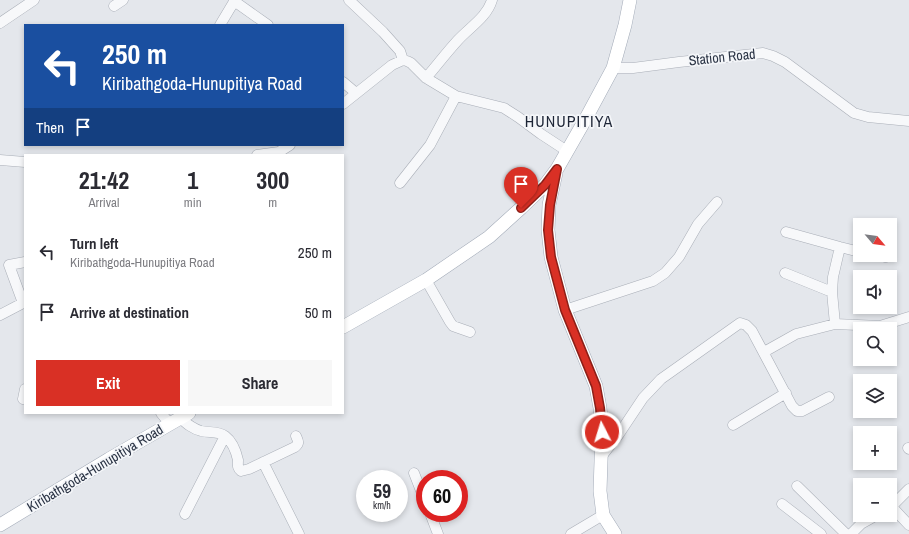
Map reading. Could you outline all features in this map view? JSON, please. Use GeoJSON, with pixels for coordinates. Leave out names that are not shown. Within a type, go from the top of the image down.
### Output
{"type":"FeatureCollection","features":[{"type":"Feature","properties":{"kind":"main road"},"geometry":{"type":"LineString","coordinates":[[344,326],[426,280],[489,237],[545,185],[557,169],[613,68],[625,25],[630,0]]}},
{"type":"Feature","properties":{"kind":"main road"},"geometry":{"type":"LineString","coordinates":[[557,169],[550,205],[548,230],[551,257],[565,310],[596,386],[602,432],[600,491],[603,515],[615,534]]}},
{"type":"Feature","properties":{"kind":"main road","name":"Kiribathgoda-Hunupitiya Road"},"geometry":{"type":"LineString","coordinates":[[0,525],[180,418]]}},
{"type":"Feature","properties":{"kind":"street"},"geometry":{"type":"LineString","coordinates":[[0,23],[34,0]]}},
{"type":"Feature","properties":{"kind":"street"},"geometry":{"type":"LineString","coordinates":[[114,6],[123,0]]}},
{"type":"Feature","properties":{"kind":"street"},"geometry":{"type":"LineString","coordinates":[[221,24],[234,0],[267,24]]}},
{"type":"Feature","properties":{"kind":"street"},"geometry":{"type":"LineString","coordinates":[[349,0],[367,16],[400,51],[403,60]]}},
{"type":"Feature","properties":{"kind":"street"},"geometry":{"type":"LineString","coordinates":[[426,78],[458,40],[483,16],[490,7],[492,0]]}},
{"type":"Feature","properties":{"kind":"street","name":"Station Road"},"geometry":{"type":"LineString","coordinates":[[613,68],[633,68],[763,53],[785,62],[854,113],[868,117],[909,121]]}},
{"type":"Feature","properties":{"kind":"street"},"geometry":{"type":"LineString","coordinates":[[344,103],[392,65],[403,60],[411,63],[426,78],[456,96],[504,108],[567,151]]}},
{"type":"Feature","properties":{"kind":"street"},"geometry":{"type":"LineString","coordinates":[[344,83],[356,93]]}},
{"type":"Feature","properties":{"kind":"street"},"geometry":{"type":"LineString","coordinates":[[400,183],[430,144],[456,96]]}},
{"type":"Feature","properties":{"kind":"street"},"geometry":{"type":"LineString","coordinates":[[264,154],[286,150]]}},
{"type":"Feature","properties":{"kind":"street"},"geometry":{"type":"LineString","coordinates":[[0,160],[24,162]]}},
{"type":"Feature","properties":{"kind":"street"},"geometry":{"type":"LineString","coordinates":[[565,310],[653,281],[665,272],[679,256],[698,224],[717,202]]}},
{"type":"Feature","properties":{"kind":"street"},"geometry":{"type":"LineString","coordinates":[[786,232],[853,250]]}},
{"type":"Feature","properties":{"kind":"street"},"geometry":{"type":"LineString","coordinates":[[835,324],[832,292],[833,278],[840,247]]}},
{"type":"Feature","properties":{"kind":"street"},"geometry":{"type":"LineString","coordinates":[[0,315],[23,302],[5,266],[24,262]]}},
{"type":"Feature","properties":{"kind":"street"},"geometry":{"type":"LineString","coordinates":[[785,273],[832,292]]}},
{"type":"Feature","properties":{"kind":"street"},"geometry":{"type":"LineString","coordinates":[[426,280],[453,326],[470,332]]}},
{"type":"Feature","properties":{"kind":"street"},"geometry":{"type":"LineString","coordinates":[[764,352],[796,334],[835,324],[880,326],[909,317]]}},
{"type":"Feature","properties":{"kind":"street"},"geometry":{"type":"LineString","coordinates":[[601,458],[644,398],[661,380],[740,323],[746,325],[752,331],[792,406],[797,411],[802,411],[829,396]]}},
{"type":"Feature","properties":{"kind":"street"},"geometry":{"type":"LineString","coordinates":[[733,425],[786,393]]}},
{"type":"Feature","properties":{"kind":"street"},"geometry":{"type":"LineString","coordinates":[[165,414],[180,418],[196,429],[218,432],[225,436],[236,450],[238,467],[241,471],[249,469],[298,445],[296,436]]}},
{"type":"Feature","properties":{"kind":"street"},"geometry":{"type":"LineString","coordinates":[[184,514],[225,436]]}},
{"type":"Feature","properties":{"kind":"street"},"geometry":{"type":"LineString","coordinates":[[263,462],[299,534]]}},
{"type":"Feature","properties":{"kind":"street"},"geometry":{"type":"LineString","coordinates":[[414,473],[416,478]]}},
{"type":"Feature","properties":{"kind":"street"},"geometry":{"type":"LineString","coordinates":[[797,486],[846,534]]}},
{"type":"Feature","properties":{"kind":"street"},"geometry":{"type":"LineString","coordinates":[[897,501],[909,489]]}},
{"type":"Feature","properties":{"kind":"street"},"geometry":{"type":"LineString","coordinates":[[782,504],[821,534]]}},
{"type":"Feature","properties":{"kind":"street"},"geometry":{"type":"LineString","coordinates":[[897,513],[909,525]]}},
{"type":"Feature","properties":{"kind":"street"},"geometry":{"type":"LineString","coordinates":[[570,534],[603,515]]}},
{"type":"Feature","properties":{"kind":"street"},"geometry":{"type":"LineString","coordinates":[[433,522],[438,534]]}},
{"type":"Feature","properties":{"kind":"street"},"geometry":{"type":"LineString","coordinates":[[851,534],[865,522]]}},
{"type":"Feature","properties":{"kind":"district","name":"HUNUPITIYA"},"geometry":{"type":"Point","coordinates":[569,121]}},
{"type":"Feature","properties":{"kind":"route"},"geometry":{"type":"LineString","coordinates":[[521,208],[545,185],[557,169],[550,205],[548,230],[551,257],[565,310],[596,386],[602,432]]}}]}
